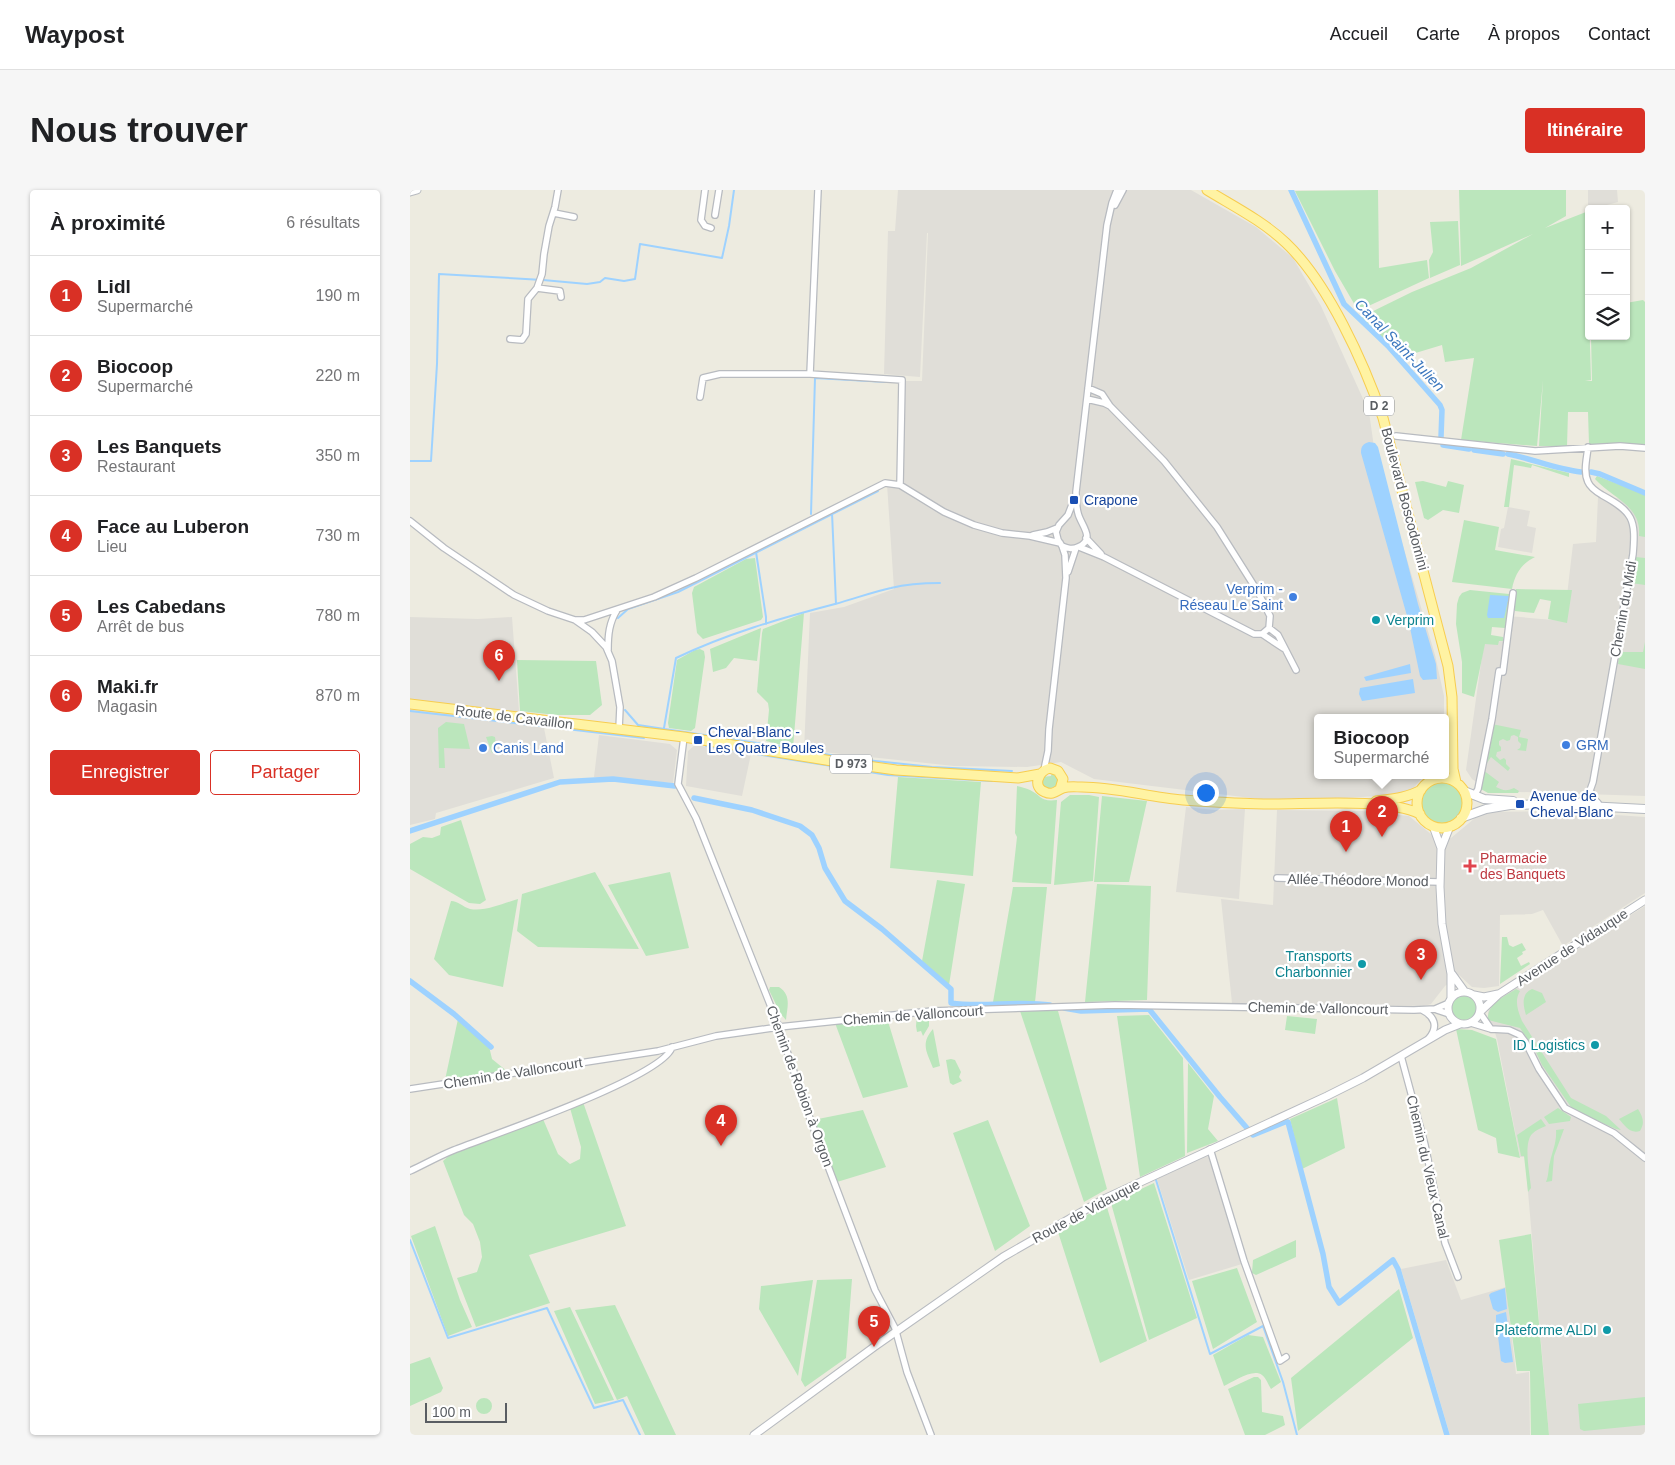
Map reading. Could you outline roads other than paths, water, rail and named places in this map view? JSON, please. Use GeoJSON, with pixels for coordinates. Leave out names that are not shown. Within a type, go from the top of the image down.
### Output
{"type":"FeatureCollection","features":[{"type":"Feature","properties":{"kind":"main road","name":"Boulevard Boscodomini"},"geometry":{"type":"LineString","coordinates":[[1207,190],[1276,234],[1296,254],[1323,291],[1369,380],[1383,418],[1444,646],[1451,680],[1453,772],[1456,782]]}},
{"type":"Feature","properties":{"kind":"main road","name":"Route de Cavaillon"},"geometry":{"type":"LineString","coordinates":[[410,704],[618,729]]}},
{"type":"Feature","properties":{"kind":"main road","name":"Boulevard Boscodomini"},"geometry":{"type":"LineString","coordinates":[[1449,736],[1452,724]]}},
{"type":"Feature","properties":{"kind":"main road","name":"D 973"},"geometry":{"type":"LineString","coordinates":[[618,729],[684,737],[864,766],[1018,778],[1039,786]]}},
{"type":"Feature","properties":{"kind":"main road"},"geometry":{"type":"LineString","coordinates":[[1089,787],[1050,768],[1042,772],[1038,780],[1042,791],[1048,793],[1072,787],[1089,787],[1181,800],[1229,803],[1359,804],[1402,808],[1420,814]]}},
{"type":"Feature","properties":{"kind":"main road","name":"D 973"},"geometry":{"type":"LineString","coordinates":[[1018,778],[1042,772]]}},
{"type":"Feature","properties":{"kind":"main road"},"geometry":{"type":"LineString","coordinates":[[1059,773],[1063,783],[1060,789]]}},
{"type":"Feature","properties":{"kind":"main road"},"geometry":{"type":"LineString","coordinates":[[1433,779],[1424,785],[1417,802],[1423,819],[1432,826],[1438,827],[1450,826],[1461,818],[1486,808],[1531,804],[1645,808]]}},
{"type":"Feature","properties":{"kind":"main road"},"geometry":{"type":"LineString","coordinates":[[1449,779],[1456,782],[1464,791],[1484,799],[1598,803],[1645,808]]}},
{"type":"Feature","properties":{"kind":"main road"},"geometry":{"type":"LineString","coordinates":[[1359,804],[1402,798],[1421,790]]}},
{"type":"Feature","properties":{"kind":"main road"},"geometry":{"type":"LineString","coordinates":[[1461,818],[1467,802],[1464,791]]}},
{"type":"Feature","properties":{"kind":"street"},"geometry":{"type":"LineString","coordinates":[[410,192],[417,190]]}},
{"type":"Feature","properties":{"kind":"street"},"geometry":{"type":"LineString","coordinates":[[510,339],[522,340],[526,334],[528,299],[537,288],[546,265],[549,226],[554,213],[558,190]]}},
{"type":"Feature","properties":{"kind":"street"},"geometry":{"type":"LineString","coordinates":[[705,190],[701,220],[705,226],[711,228]]}},
{"type":"Feature","properties":{"kind":"street"},"geometry":{"type":"LineString","coordinates":[[715,215],[719,190]]}},
{"type":"Feature","properties":{"kind":"street"},"geometry":{"type":"LineString","coordinates":[[810,374],[818,190]]}},
{"type":"Feature","properties":{"kind":"street"},"geometry":{"type":"LineString","coordinates":[[1066,578],[1078,547],[1086,538],[1086,529],[1077,510],[1076,492],[1108,225],[1112,203],[1117,190]]}},
{"type":"Feature","properties":{"kind":"street"},"geometry":{"type":"LineString","coordinates":[[1108,225],[1123,190]]}},
{"type":"Feature","properties":{"kind":"street"},"geometry":{"type":"LineString","coordinates":[[554,213],[574,217]]}},
{"type":"Feature","properties":{"kind":"street"},"geometry":{"type":"LineString","coordinates":[[537,288],[560,291],[561,297]]}},
{"type":"Feature","properties":{"kind":"street"},"geometry":{"type":"LineString","coordinates":[[700,398],[704,378],[720,374],[810,374],[902,380],[900,485]]}},
{"type":"Feature","properties":{"kind":"street"},"geometry":{"type":"LineString","coordinates":[[1088,388],[1102,394],[1110,406],[1158,454],[1217,527],[1258,592],[1270,616],[1269,628],[1262,634]]}},
{"type":"Feature","properties":{"kind":"street"},"geometry":{"type":"LineString","coordinates":[[1087,399],[1110,406]]}},
{"type":"Feature","properties":{"kind":"street"},"geometry":{"type":"LineString","coordinates":[[1396,436],[1535,451],[1620,446],[1645,448]]}},
{"type":"Feature","properties":{"kind":"street","name":"Chemin du Midi"},"geometry":{"type":"LineString","coordinates":[[1588,447],[1585,471],[1588,484],[1598,493],[1616,503],[1630,516],[1635,531],[1591,792]]}},
{"type":"Feature","properties":{"kind":"street"},"geometry":{"type":"LineString","coordinates":[[575,620],[584,620],[654,597],[696,578],[885,483],[900,485],[944,512],[974,525],[1002,533],[1030,536],[1069,548],[1078,547],[1104,557],[1233,624],[1254,634],[1262,634],[1284,649]]}},
{"type":"Feature","properties":{"kind":"street"},"geometry":{"type":"LineString","coordinates":[[1030,536],[1057,528],[1065,520],[1076,492]]}},
{"type":"Feature","properties":{"kind":"street"},"geometry":{"type":"LineString","coordinates":[[1065,520],[1073,518],[1081,521]]}},
{"type":"Feature","properties":{"kind":"street"},"geometry":{"type":"LineString","coordinates":[[410,521],[444,548],[514,595],[539,607],[575,620],[586,627],[608,650]]}},
{"type":"Feature","properties":{"kind":"street"},"geometry":{"type":"LineString","coordinates":[[1042,772],[1048,751],[1066,578],[1066,558],[1056,536],[1057,528]]}},
{"type":"Feature","properties":{"kind":"street"},"geometry":{"type":"LineString","coordinates":[[1086,538],[1104,557]]}},
{"type":"Feature","properties":{"kind":"street"},"geometry":{"type":"LineString","coordinates":[[1474,796],[1478,789],[1492,719],[1499,671],[1503,672],[1513,593]]}},
{"type":"Feature","properties":{"kind":"street"},"geometry":{"type":"LineString","coordinates":[[617,610],[611,619],[608,650],[612,661],[620,707],[618,729]]}},
{"type":"Feature","properties":{"kind":"street"},"geometry":{"type":"LineString","coordinates":[[1269,628],[1278,635],[1296,670]]}},
{"type":"Feature","properties":{"kind":"street","name":"Chemin de Robion à Orgon"},"geometry":{"type":"LineString","coordinates":[[684,737],[678,784],[696,818],[779,1027],[806,1108],[875,1290],[896,1333],[907,1372],[931,1435]]}},
{"type":"Feature","properties":{"kind":"street"},"geometry":{"type":"LineString","coordinates":[[1048,751],[1050,760],[1059,773]]}},
{"type":"Feature","properties":{"kind":"street"},"geometry":{"type":"LineString","coordinates":[[1579,802],[1591,792]]}},
{"type":"Feature","properties":{"kind":"street"},"geometry":{"type":"LineString","coordinates":[[1591,792],[1592,797],[1598,803]]}},
{"type":"Feature","properties":{"kind":"street"},"geometry":{"type":"LineString","coordinates":[[1432,826],[1441,849]]}},
{"type":"Feature","properties":{"kind":"street"},"geometry":{"type":"LineString","coordinates":[[1445,1030],[1450,1015],[1451,974],[1442,924],[1440,882],[1441,849],[1450,826]]}},
{"type":"Feature","properties":{"kind":"street","name":"Allée Théodore Monod"},"geometry":{"type":"LineString","coordinates":[[1276,878],[1440,882]]}},
{"type":"Feature","properties":{"kind":"street","name":"Avenue de Vidauque"},"geometry":{"type":"LineString","coordinates":[[1480,1012],[1498,994],[1645,900]]}},
{"type":"Feature","properties":{"kind":"street"},"geometry":{"type":"LineString","coordinates":[[1451,974],[1465,992]]}},
{"type":"Feature","properties":{"kind":"street"},"geometry":{"type":"LineString","coordinates":[[1450,1001],[1458,993],[1465,992],[1484,997],[1498,994]]}},
{"type":"Feature","properties":{"kind":"street"},"geometry":{"type":"LineString","coordinates":[[1471,1023],[1480,1012],[1480,1005],[1474,995]]}},
{"type":"Feature","properties":{"kind":"street","name":"Chemin de Valloncourt"},"geometry":{"type":"LineString","coordinates":[[410,1089],[672,1047],[716,1036],[779,1027],[932,1011],[1115,1005],[1422,1010],[1435,1009],[1450,1001]]}},
{"type":"Feature","properties":{"kind":"street","name":"Chemin de Valloncourt"},"geometry":{"type":"LineString","coordinates":[[1435,1009],[1450,1015]]}},
{"type":"Feature","properties":{"kind":"street"},"geometry":{"type":"LineString","coordinates":[[1422,1010],[1432,1017],[1434,1022],[1434,1031],[1428,1040]]}},
{"type":"Feature","properties":{"kind":"street"},"geometry":{"type":"LineString","coordinates":[[1480,1012],[1492,1029]]}},
{"type":"Feature","properties":{"kind":"street"},"geometry":{"type":"LineString","coordinates":[[1450,1015],[1460,1024],[1471,1023],[1492,1029],[1509,1030],[1520,1035],[1526,1042],[1539,1069],[1565,1108],[1614,1133],[1645,1158]]}},
{"type":"Feature","properties":{"kind":"street","name":"Route de Vidauque"},"geometry":{"type":"LineString","coordinates":[[754,1435],[1012,1252],[1106,1198],[1327,1096],[1445,1030],[1460,1024]]}},
{"type":"Feature","properties":{"kind":"street"},"geometry":{"type":"LineString","coordinates":[[410,1171],[453,1150],[597,1095],[649,1068],[670,1052],[672,1047]]}},
{"type":"Feature","properties":{"kind":"street","name":"Chemin du Vieux Canal"},"geometry":{"type":"LineString","coordinates":[[1401,1056],[1425,1145],[1445,1243],[1458,1277]]}},
{"type":"Feature","properties":{"kind":"street"},"geometry":{"type":"LineString","coordinates":[[1210,1149],[1244,1261],[1280,1361],[1286,1357]]}},
{"type":"Feature","properties":{"kind":"water"},"geometry":{"type":"Polygon","coordinates":[[[1369,442],[1375,443],[1378,447],[1418,604],[1436,664],[1437,679],[1423,680],[1420,676],[1409,623],[1361,453],[1363,446],[1369,442]]]}},
{"type":"Feature","properties":{"kind":"water"},"geometry":{"type":"Polygon","coordinates":[[[1490,595],[1509,596],[1504,618],[1488,618],[1490,595]]]}},
{"type":"Feature","properties":{"kind":"water"},"geometry":{"type":"Polygon","coordinates":[[[1410,664],[1411,673],[1366,681],[1364,677],[1410,664]]]}},
{"type":"Feature","properties":{"kind":"water"},"geometry":{"type":"Polygon","coordinates":[[[1413,679],[1415,693],[1362,701],[1359,694],[1360,688],[1413,679]]]}},
{"type":"Feature","properties":{"kind":"water"},"geometry":{"type":"Polygon","coordinates":[[[1505,1288],[1507,1309],[1498,1312],[1493,1309],[1489,1295],[1505,1288]]]}},
{"type":"Feature","properties":{"kind":"water"},"geometry":{"type":"Polygon","coordinates":[[[1506,1312],[1513,1362],[1505,1363],[1501,1361],[1496,1315],[1506,1312]]]}},
{"type":"Feature","properties":{"kind":"waterway"},"geometry":{"type":"LineString","coordinates":[[410,461],[431,461],[437,364],[439,274],[587,284],[600,282],[605,278],[624,281],[635,279],[640,244],[722,258],[734,190]]}},
{"type":"Feature","properties":{"kind":"waterway","name":"Canal Saint-Julien"},"geometry":{"type":"LineString","coordinates":[[1291,190],[1344,304],[1388,346],[1440,405],[1442,410],[1441,437]]}},
{"type":"Feature","properties":{"kind":"waterway"},"geometry":{"type":"LineString","coordinates":[[811,514],[815,378],[887,382]]}},
{"type":"Feature","properties":{"kind":"waterway","name":"Canal Saint-Julien"},"geometry":{"type":"LineString","coordinates":[[1443,445],[1469,449]]}},
{"type":"Feature","properties":{"kind":"waterway","name":"Canal Saint-Julien"},"geometry":{"type":"LineString","coordinates":[[1474,450],[1503,454]]}},
{"type":"Feature","properties":{"kind":"waterway","name":"Canal Saint-Julien"},"geometry":{"type":"LineString","coordinates":[[1508,454],[1581,472]]}},
{"type":"Feature","properties":{"kind":"waterway","name":"Canal Saint-Julien"},"geometry":{"type":"LineString","coordinates":[[1591,472],[1645,493]]}},
{"type":"Feature","properties":{"kind":"waterway"},"geometry":{"type":"LineString","coordinates":[[618,618],[628,609],[678,592],[878,491]]}},
{"type":"Feature","properties":{"kind":"waterway"},"geometry":{"type":"LineString","coordinates":[[832,513],[836,604]]}},
{"type":"Feature","properties":{"kind":"waterway"},"geometry":{"type":"LineString","coordinates":[[756,552],[766,624]]}},
{"type":"Feature","properties":{"kind":"waterway"},"geometry":{"type":"LineString","coordinates":[[664,728],[676,658],[714,641],[754,627],[877,591],[909,585],[940,583]]}},
{"type":"Feature","properties":{"kind":"waterway"},"geometry":{"type":"LineString","coordinates":[[625,710],[638,725],[847,758],[932,767],[1012,771]]}},
{"type":"Feature","properties":{"kind":"waterway"},"geometry":{"type":"LineString","coordinates":[[410,711],[644,738]]}},
{"type":"Feature","properties":{"kind":"waterway"},"geometry":{"type":"LineString","coordinates":[[706,746],[888,775],[992,781]]}},
{"type":"Feature","properties":{"kind":"waterway"},"geometry":{"type":"LineString","coordinates":[[410,831],[560,782],[613,779],[675,786]]}},
{"type":"Feature","properties":{"kind":"waterway"},"geometry":{"type":"LineString","coordinates":[[694,798],[752,810],[800,826],[812,835],[819,848],[825,868],[845,901],[882,929],[951,989],[951,1003],[975,1005],[1025,1003],[1050,1005]]}},
{"type":"Feature","properties":{"kind":"waterway"},"geometry":{"type":"LineString","coordinates":[[410,981],[454,1014],[491,1047]]}},
{"type":"Feature","properties":{"kind":"waterway"},"geometry":{"type":"LineString","coordinates":[[1064,1008],[1081,1011],[1149,1009],[1253,1135],[1288,1122],[1323,1254],[1329,1287],[1339,1303],[1393,1260],[1398,1269],[1447,1435]]}},
{"type":"Feature","properties":{"kind":"waterway"},"geometry":{"type":"LineString","coordinates":[[1156,1180],[1210,1354],[1263,1326],[1283,1382],[1297,1435]]}},
{"type":"Feature","properties":{"kind":"waterway"},"geometry":{"type":"LineString","coordinates":[[410,1240],[448,1338],[547,1308],[594,1408],[623,1400],[640,1435]]}},
{"type":"Feature","properties":{"kind":"place","name":"Crapone"},"geometry":{"type":"Point","coordinates":[1074,500]}},
{"type":"Feature","properties":{"kind":"place","name":"Verprim - Réseau Le Saint"},"geometry":{"type":"Point","coordinates":[1293,597]}},
{"type":"Feature","properties":{"kind":"place","name":"Verprim"},"geometry":{"type":"Point","coordinates":[1376,620]}},
{"type":"Feature","properties":{"kind":"place","name":"Maki.fr"},"geometry":{"type":"Point","coordinates":[499,681]}},
{"type":"Feature","properties":{"kind":"place","name":"Cheval-Blanc - Les Quatre Boules"},"geometry":{"type":"Point","coordinates":[698,740]}},
{"type":"Feature","properties":{"kind":"place","name":"GRM"},"geometry":{"type":"Point","coordinates":[1566,745]}},
{"type":"Feature","properties":{"kind":"place","name":"Canis Land"},"geometry":{"type":"Point","coordinates":[483,748]}},
{"type":"Feature","properties":{"kind":"place","name":"Avenue de Cheval-Blanc"},"geometry":{"type":"Point","coordinates":[1520,804]}},
{"type":"Feature","properties":{"kind":"place","name":"Biocoop"},"geometry":{"type":"Point","coordinates":[1382,837]}},
{"type":"Feature","properties":{"kind":"place","name":"Lidl"},"geometry":{"type":"Point","coordinates":[1346,852]}},
{"type":"Feature","properties":{"kind":"place","name":"Pharmacie des Banquets"},"geometry":{"type":"Point","coordinates":[1470,866]}},
{"type":"Feature","properties":{"kind":"place","name":"Transports Charbonnier"},"geometry":{"type":"Point","coordinates":[1362,964]}},
{"type":"Feature","properties":{"kind":"place","name":"Les Banquets"},"geometry":{"type":"Point","coordinates":[1421,980]}},
{"type":"Feature","properties":{"kind":"place","name":"ID Logistics"},"geometry":{"type":"Point","coordinates":[1595,1045]}},
{"type":"Feature","properties":{"kind":"place","name":"Face au Luberon"},"geometry":{"type":"Point","coordinates":[721,1146]}},
{"type":"Feature","properties":{"kind":"place","name":"Plateforme ALDI"},"geometry":{"type":"Point","coordinates":[1607,1330]}},
{"type":"Feature","properties":{"kind":"place","name":"Les Cabedans"},"geometry":{"type":"Point","coordinates":[874,1347]}}]}
